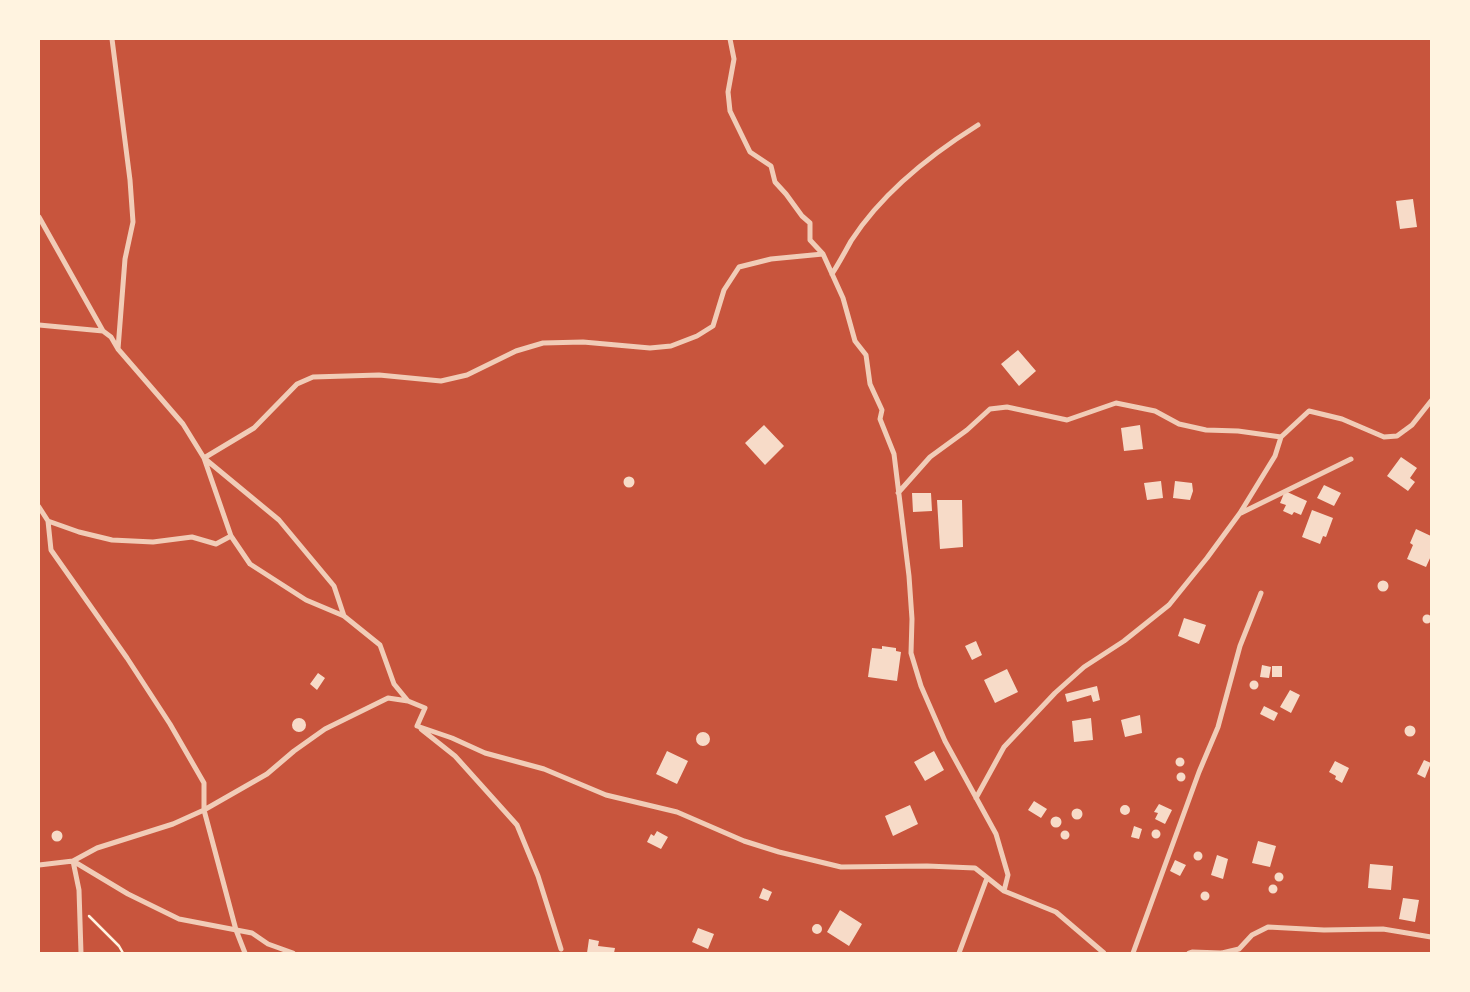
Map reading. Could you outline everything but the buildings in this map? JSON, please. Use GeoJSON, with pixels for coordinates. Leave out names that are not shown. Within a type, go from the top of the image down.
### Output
{"type":"FeatureCollection","features":[{"type":"Feature","properties":{"kind":"street"},"geometry":{"type":"LineString","coordinates":[[112,39],[130,180],[133,222],[125,259],[118,349]]}},
{"type":"Feature","properties":{"kind":"street"},"geometry":{"type":"LineString","coordinates":[[730,39],[734,59],[728,92],[730,111],[750,152],[771,166],[775,182],[802,216],[810,223],[810,240],[823,254],[843,298],[855,342],[866,355],[870,384],[882,410],[880,419],[894,454],[909,576],[912,619],[911,653],[921,686],[942,733],[996,834],[1008,875],[1004,891]]}},
{"type":"Feature","properties":{"kind":"street"},"geometry":{"type":"LineString","coordinates":[[832,274],[852,240],[894,189],[946,146],[978,125]]}},
{"type":"Feature","properties":{"kind":"street"},"geometry":{"type":"LineString","coordinates":[[39,217],[103,331],[111,337],[118,349],[182,424],[204,458],[231,536],[250,564],[306,600],[344,616],[380,645],[394,684],[408,701]]}},
{"type":"Feature","properties":{"kind":"street"},"geometry":{"type":"LineString","coordinates":[[204,458],[254,428],[297,384],[314,376],[379,375],[441,382],[467,375],[516,351],[543,343],[583,342],[650,348],[671,346],[697,336],[713,326],[724,290],[739,267],[771,259],[823,254]]}},
{"type":"Feature","properties":{"kind":"street"},"geometry":{"type":"LineString","coordinates":[[39,325],[103,331]]}},
{"type":"Feature","properties":{"kind":"street"},"geometry":{"type":"LineString","coordinates":[[976,798],[1004,747],[1055,693],[1084,667],[1124,641],[1169,605],[1208,558],[1240,513],[1275,456],[1281,437],[1308,411],[1342,419],[1384,437],[1397,436],[1412,425],[1431,401]]}},
{"type":"Feature","properties":{"kind":"street"},"geometry":{"type":"LineString","coordinates":[[898,494],[930,457],[968,430],[990,409],[1007,407],[1067,420],[1116,403],[1154,411],[1179,424],[1206,430],[1238,431],[1281,437]]}},
{"type":"Feature","properties":{"kind":"street"},"geometry":{"type":"LineString","coordinates":[[204,458],[279,520],[334,586],[344,616]]}},
{"type":"Feature","properties":{"kind":"street"},"geometry":{"type":"LineString","coordinates":[[1240,513],[1351,459]]}},
{"type":"Feature","properties":{"kind":"street"},"geometry":{"type":"LineString","coordinates":[[39,507],[48,521],[51,550],[132,666],[170,724],[204,783],[204,810],[236,930],[245,953]]}},
{"type":"Feature","properties":{"kind":"street"},"geometry":{"type":"LineString","coordinates":[[48,521],[79,532],[112,540],[153,542],[192,537],[216,544],[231,536]]}},
{"type":"Feature","properties":{"kind":"street"},"geometry":{"type":"LineString","coordinates":[[1133,953],[1199,772],[1218,727],[1240,646],[1261,593]]}},
{"type":"Feature","properties":{"kind":"street"},"geometry":{"type":"LineString","coordinates":[[39,865],[73,861],[97,848],[173,824],[204,810],[267,774],[294,751],[325,729],[388,698],[408,701],[426,708],[416,726]]}},
{"type":"Feature","properties":{"kind":"street"},"geometry":{"type":"LineString","coordinates":[[416,726],[452,738],[486,753],[544,769],[606,795],[677,812],[735,837],[779,852],[842,867],[927,866],[975,868],[1004,891],[1056,912],[1104,953]]}},
{"type":"Feature","properties":{"kind":"street"},"geometry":{"type":"LineString","coordinates":[[416,726],[455,756],[517,825],[538,876],[561,949]]}},
{"type":"Feature","properties":{"kind":"street"},"geometry":{"type":"LineString","coordinates":[[73,861],[79,890],[82,953]]}},
{"type":"Feature","properties":{"kind":"street"},"geometry":{"type":"LineString","coordinates":[[73,861],[128,894],[179,919],[252,933],[268,944],[293,953]]}},
{"type":"Feature","properties":{"kind":"street"},"geometry":{"type":"LineString","coordinates":[[959,953],[987,878]]}},
{"type":"Feature","properties":{"kind":"street"},"geometry":{"type":"LineString","coordinates":[[1189,953],[1221,953],[1239,948],[1252,935],[1268,927],[1324,930],[1384,929],[1431,937]]}},
{"type":"Feature","properties":{"kind":"path"},"geometry":{"type":"LineString","coordinates":[[79,906],[119,946],[123,953]]}}]}
